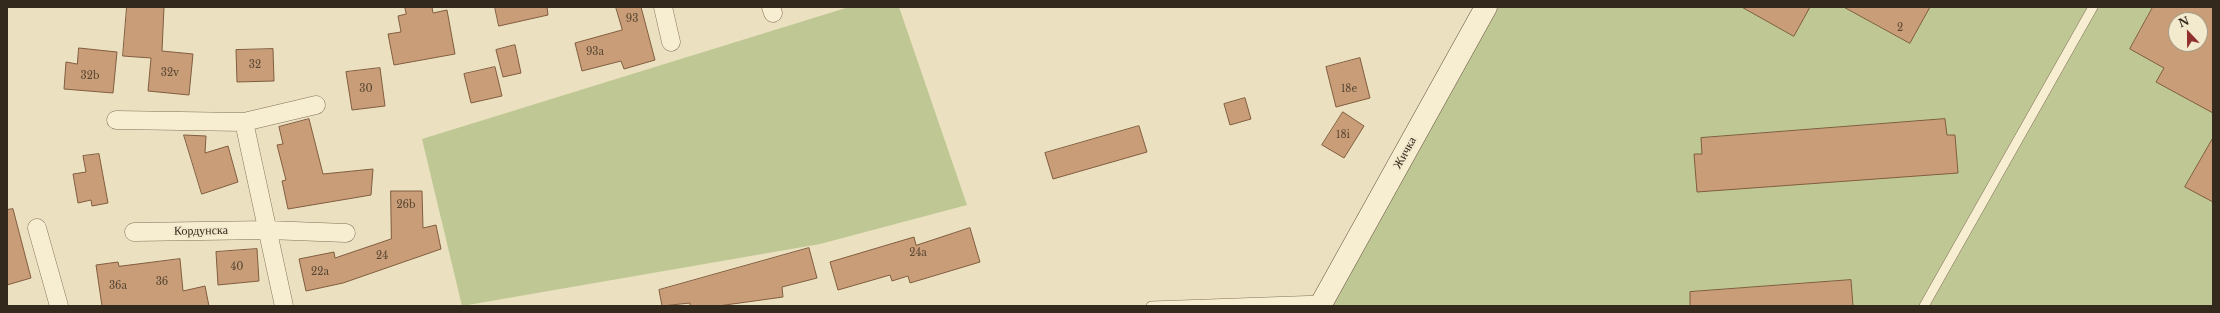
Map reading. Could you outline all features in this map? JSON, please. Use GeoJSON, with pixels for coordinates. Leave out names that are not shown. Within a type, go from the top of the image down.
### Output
{"type":"FeatureCollection","features":[{"type":"Feature","properties":{"kind":"main road","name":"Жичка"},"geometry":{"type":"LineString","coordinates":[[1322,303],[1486,7]]}},
{"type":"Feature","properties":{"kind":"street"},"geometry":{"type":"LineString","coordinates":[[663,7],[671,42]]}},
{"type":"Feature","properties":{"kind":"street"},"geometry":{"type":"LineString","coordinates":[[116,120],[244,122],[316,105]]}},
{"type":"Feature","properties":{"kind":"street"},"geometry":{"type":"LineString","coordinates":[[244,122],[284,306]]}},
{"type":"Feature","properties":{"kind":"street"},"geometry":{"type":"LineString","coordinates":[[37,228],[59,306]]}},
{"type":"Feature","properties":{"kind":"street","name":"Кордунска"},"geometry":{"type":"LineString","coordinates":[[134,232],[268,230],[346,233]]}},
{"type":"Feature","properties":{"kind":"lane"},"geometry":{"type":"LineString","coordinates":[[1924,306],[2094,7]]}},
{"type":"Feature","properties":{"kind":"lane","name":"Жичка"},"geometry":{"type":"LineString","coordinates":[[1151,306],[1322,303]]}},
{"type":"Feature","properties":{"kind":"green space"},"geometry":{"type":"Polygon","coordinates":[[[849,7],[899,7],[967,205],[820,244],[462,306],[422,139],[849,7]]]}},
{"type":"Feature","properties":{"kind":"green space"},"geometry":{"type":"Polygon","coordinates":[[[1486,7],[2213,7],[2213,306],[1320,306],[1486,7]]]}},
{"type":"Feature","properties":{"kind":"building"},"geometry":{"type":"Polygon","coordinates":[[[127,7],[164,7],[162,51],[193,54],[189,95],[148,91],[151,58],[123,56],[127,7]]]}},
{"type":"Feature","properties":{"kind":"building"},"geometry":{"type":"Polygon","coordinates":[[[405,7],[432,7],[433,13],[447,10],[455,54],[394,65],[388,34],[401,32],[398,16],[406,14],[405,7]]]}},
{"type":"Feature","properties":{"kind":"building"},"geometry":{"type":"Polygon","coordinates":[[[495,7],[547,7],[548,15],[499,26],[495,7]]]}},
{"type":"Feature","properties":{"kind":"building"},"geometry":{"type":"Polygon","coordinates":[[[616,7],[641,7],[655,60],[624,69],[621,61],[582,71],[575,43],[622,30],[616,7]]]}},
{"type":"Feature","properties":{"kind":"building"},"geometry":{"type":"Polygon","coordinates":[[[1742,7],[1810,7],[1794,36],[1742,7]]]}},
{"type":"Feature","properties":{"kind":"building"},"geometry":{"type":"Polygon","coordinates":[[[1844,7],[1930,7],[1910,43],[1844,7]]]}},
{"type":"Feature","properties":{"kind":"building"},"geometry":{"type":"Polygon","coordinates":[[[2153,7],[2213,7],[2213,113],[2156,82],[2164,68],[2130,49],[2153,7]]]}},
{"type":"Feature","properties":{"kind":"building"},"geometry":{"type":"Polygon","coordinates":[[[515,45],[521,73],[503,77],[496,50],[515,45]]]}},
{"type":"Feature","properties":{"kind":"building"},"geometry":{"type":"Polygon","coordinates":[[[79,48],[117,52],[113,93],[64,89],[66,62],[77,64],[79,48]]]}},
{"type":"Feature","properties":{"kind":"building"},"geometry":{"type":"Polygon","coordinates":[[[273,49],[274,81],[237,82],[236,50],[273,49]]]}},
{"type":"Feature","properties":{"kind":"building"},"geometry":{"type":"Polygon","coordinates":[[[1360,58],[1370,98],[1336,107],[1326,67],[1360,58]]]}},
{"type":"Feature","properties":{"kind":"building"},"geometry":{"type":"Polygon","coordinates":[[[495,67],[502,96],[471,103],[464,74],[495,67]]]}},
{"type":"Feature","properties":{"kind":"building"},"geometry":{"type":"Polygon","coordinates":[[[380,68],[385,106],[352,110],[346,72],[380,68]]]}},
{"type":"Feature","properties":{"kind":"building"},"geometry":{"type":"Polygon","coordinates":[[[1245,98],[1251,119],[1230,125],[1224,104],[1245,98]]]}},
{"type":"Feature","properties":{"kind":"building"},"geometry":{"type":"Polygon","coordinates":[[[1343,112],[1364,126],[1344,158],[1322,145],[1343,112]]]}},
{"type":"Feature","properties":{"kind":"building"},"geometry":{"type":"Polygon","coordinates":[[[309,119],[323,174],[373,169],[371,195],[288,209],[282,181],[286,180],[277,145],[283,144],[279,127],[309,119]]]}},
{"type":"Feature","properties":{"kind":"building"},"geometry":{"type":"Polygon","coordinates":[[[1945,119],[1947,135],[1955,135],[1958,173],[1697,192],[1694,154],[1702,154],[1701,138],[1945,119]]]}},
{"type":"Feature","properties":{"kind":"building"},"geometry":{"type":"Polygon","coordinates":[[[1139,126],[1147,152],[1053,179],[1045,153],[1139,126]]]}},
{"type":"Feature","properties":{"kind":"building"},"geometry":{"type":"Polygon","coordinates":[[[184,135],[206,136],[205,153],[228,146],[238,182],[202,194],[184,135]]]}},
{"type":"Feature","properties":{"kind":"building"},"geometry":{"type":"Polygon","coordinates":[[[2213,138],[2213,202],[2185,187],[2213,138]]]}},
{"type":"Feature","properties":{"kind":"building"},"geometry":{"type":"Polygon","coordinates":[[[99,154],[108,203],[92,206],[91,200],[78,203],[73,174],[86,172],[83,156],[99,154]]]}},
{"type":"Feature","properties":{"kind":"building"},"geometry":{"type":"Polygon","coordinates":[[[391,191],[422,191],[423,228],[436,225],[441,249],[343,283],[306,291],[299,259],[334,252],[335,258],[391,239],[391,191]]]}},
{"type":"Feature","properties":{"kind":"building"},"geometry":{"type":"Polygon","coordinates":[[[13,209],[31,278],[7,285],[7,210],[13,209]]]}},
{"type":"Feature","properties":{"kind":"building"},"geometry":{"type":"Polygon","coordinates":[[[970,228],[980,262],[910,283],[908,276],[892,281],[890,275],[838,290],[830,262],[914,237],[916,245],[970,228]]]}},
{"type":"Feature","properties":{"kind":"building"},"geometry":{"type":"Polygon","coordinates":[[[809,248],[817,278],[782,287],[783,297],[718,306],[690,306],[690,303],[662,306],[659,290],[809,248]]]}},
{"type":"Feature","properties":{"kind":"building"},"geometry":{"type":"Polygon","coordinates":[[[257,249],[259,281],[218,285],[216,252],[257,249]]]}},
{"type":"Feature","properties":{"kind":"building"},"geometry":{"type":"Polygon","coordinates":[[[180,259],[183,291],[205,286],[209,306],[102,306],[96,265],[118,262],[119,266],[180,259]]]}},
{"type":"Feature","properties":{"kind":"building"},"geometry":{"type":"Polygon","coordinates":[[[1851,280],[1853,306],[1690,306],[1690,292],[1851,280]]]}}]}
